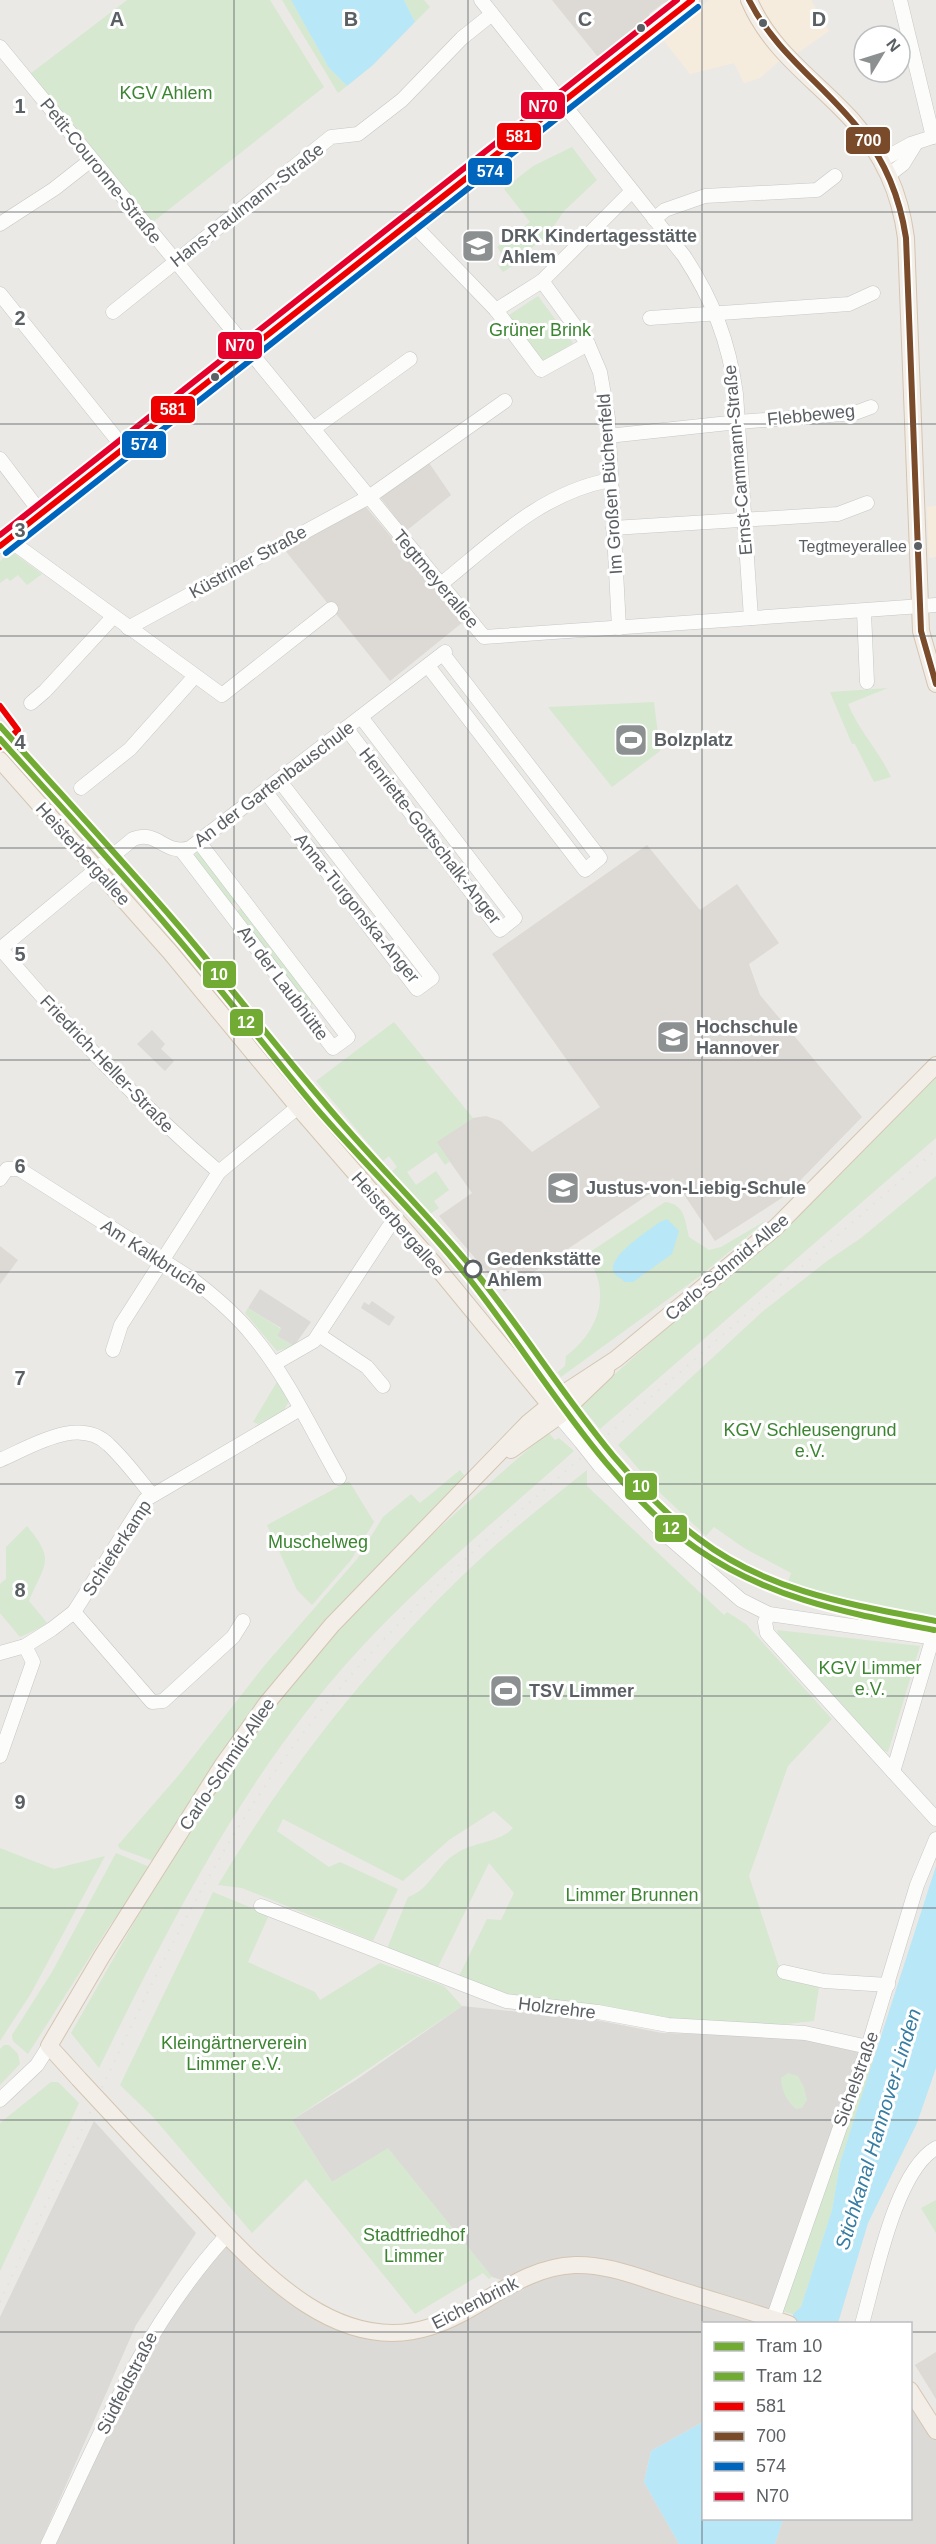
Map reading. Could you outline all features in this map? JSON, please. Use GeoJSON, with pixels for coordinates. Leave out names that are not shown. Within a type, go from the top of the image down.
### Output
{"type":"FeatureCollection","features":[{"type":"Feature","properties":{"kind":"main road"},"geometry":{"type":"LineString","coordinates":[[748,0],[774,44],[851,118],[886,167],[901,209],[906,238],[928,606],[924,646],[936,684]]}},
{"type":"Feature","properties":{"kind":"main road","name":"Heisterbergallee"},"geometry":{"type":"LineString","coordinates":[[0,760],[171,952],[298,1107],[555,1410]]}},
{"type":"Feature","properties":{"kind":"main road","name":"Carlo-Schmid-Allee"},"geometry":{"type":"LineString","coordinates":[[49,2046],[201,1799],[267,1703],[332,1625],[495,1460],[528,1423],[555,1410],[594,1386],[616,1359],[776,1227],[935,1066]]}},
{"type":"Feature","properties":{"kind":"main road","name":"Eichenbrink"},"geometry":{"type":"LineString","coordinates":[[49,2046],[226,2235],[262,2269],[307,2306],[341,2323],[377,2332],[406,2332],[429,2327],[459,2315],[535,2272],[576,2265],[592,2266],[632,2275],[781,2321]]}},
{"type":"Feature","properties":{"kind":"main road"},"geometry":{"type":"LineString","coordinates":[[912,2393],[936,2431]]}},
{"type":"Feature","properties":{"kind":"street","name":"Ernst-Cammann-Straße"},"geometry":{"type":"LineString","coordinates":[[481,0],[654,219],[702,284],[716,313],[732,364],[751,618]]}},
{"type":"Feature","properties":{"kind":"street"},"geometry":{"type":"LineString","coordinates":[[332,609],[222,695],[4,542],[692,0]]}},
{"type":"Feature","properties":{"kind":"street"},"geometry":{"type":"LineString","coordinates":[[886,167],[915,142],[935,136],[900,0]]}},
{"type":"Feature","properties":{"kind":"street","name":"Hans-Paulmann-Straße"},"geometry":{"type":"LineString","coordinates":[[113,312],[331,138],[358,134],[402,100],[455,45],[492,14]]}},
{"type":"Feature","properties":{"kind":"street","name":"Petit-Couronne-Straße"},"geometry":{"type":"LineString","coordinates":[[0,47],[248,350]]}},
{"type":"Feature","properties":{"kind":"street"},"geometry":{"type":"LineString","coordinates":[[0,224],[54,189],[91,160]]}},
{"type":"Feature","properties":{"kind":"street"},"geometry":{"type":"LineString","coordinates":[[654,219],[665,210],[705,196],[817,190],[835,176]]}},
{"type":"Feature","properties":{"kind":"street"},"geometry":{"type":"LineString","coordinates":[[496,310],[542,281],[632,191]]}},
{"type":"Feature","properties":{"kind":"street"},"geometry":{"type":"LineString","coordinates":[[411,222],[496,310],[541,370],[588,344]]}},
{"type":"Feature","properties":{"kind":"street","name":"Im Großen Büchenfeld"},"geometry":{"type":"LineString","coordinates":[[542,281],[588,344],[600,372],[605,394],[619,628]]}},
{"type":"Feature","properties":{"kind":"street"},"geometry":{"type":"LineString","coordinates":[[650,318],[849,304],[873,293]]}},
{"type":"Feature","properties":{"kind":"street"},"geometry":{"type":"LineString","coordinates":[[0,294],[123,447]]}},
{"type":"Feature","properties":{"kind":"street","name":"Tegtmeyerallee"},"geometry":{"type":"LineString","coordinates":[[248,350],[484,637],[928,606]]}},
{"type":"Feature","properties":{"kind":"street"},"geometry":{"type":"LineString","coordinates":[[313,429],[410,359]]}},
{"type":"Feature","properties":{"kind":"street","name":"Küstriner Straße"},"geometry":{"type":"LineString","coordinates":[[128,628],[369,497],[506,401]]}},
{"type":"Feature","properties":{"kind":"street","name":"Flebbeweg"},"geometry":{"type":"LineString","coordinates":[[608,436],[738,422],[855,413],[871,407]]}},
{"type":"Feature","properties":{"kind":"street"},"geometry":{"type":"LineString","coordinates":[[0,459],[41,513]]}},
{"type":"Feature","properties":{"kind":"street"},"geometry":{"type":"LineString","coordinates":[[441,584],[525,515],[581,485],[610,480]]}},
{"type":"Feature","properties":{"kind":"street"},"geometry":{"type":"LineString","coordinates":[[613,528],[838,514],[867,503]]}},
{"type":"Feature","properties":{"kind":"street"},"geometry":{"type":"LineString","coordinates":[[864,612],[867,682]]}},
{"type":"Feature","properties":{"kind":"street"},"geometry":{"type":"LineString","coordinates":[[31,703],[45,692],[113,617]]}},
{"type":"Feature","properties":{"kind":"street","name":"An der Gartenbauschule"},"geometry":{"type":"LineString","coordinates":[[95,869],[133,839],[141,836],[153,838],[170,849],[182,851],[199,842],[444,653],[488,713]]}},
{"type":"Feature","properties":{"kind":"street"},"geometry":{"type":"LineString","coordinates":[[428,666],[473,725],[585,870],[600,858],[488,713],[473,725]]}},
{"type":"Feature","properties":{"kind":"street"},"geometry":{"type":"LineString","coordinates":[[81,788],[130,749],[195,676]]}},
{"type":"Feature","properties":{"kind":"street","name":"Henriette-Gottschalk-Anger"},"geometry":{"type":"LineString","coordinates":[[346,728],[501,930],[515,918],[361,717]]}},
{"type":"Feature","properties":{"kind":"street"},"geometry":{"type":"LineString","coordinates":[[391,786],[406,774]]}},
{"type":"Feature","properties":{"kind":"street","name":"Anna-Turgonska-Anger"},"geometry":{"type":"LineString","coordinates":[[265,791],[417,989],[432,978],[279,780]]}},
{"type":"Feature","properties":{"kind":"street"},"geometry":{"type":"LineString","coordinates":[[550,825],[566,814]]}},
{"type":"Feature","properties":{"kind":"street"},"geometry":{"type":"LineString","coordinates":[[308,848],[323,836]]}},
{"type":"Feature","properties":{"kind":"street","name":"An der Laubhütte"},"geometry":{"type":"LineString","coordinates":[[182,851],[333,1048],[348,1037],[199,842]]}},
{"type":"Feature","properties":{"kind":"street"},"geometry":{"type":"LineString","coordinates":[[0,949],[95,869]]}},
{"type":"Feature","properties":{"kind":"street"},"geometry":{"type":"LineString","coordinates":[[468,888],[483,876]]}},
{"type":"Feature","properties":{"kind":"street"},"geometry":{"type":"LineString","coordinates":[[228,911],[242,899]]}},
{"type":"Feature","properties":{"kind":"street"},"geometry":{"type":"LineString","coordinates":[[387,950],[402,938]]}},
{"type":"Feature","properties":{"kind":"street","name":"Friedrich-Heller-Straße"},"geometry":{"type":"LineString","coordinates":[[0,949],[67,1028],[102,1064],[183,1142],[219,1172]]}},
{"type":"Feature","properties":{"kind":"street"},"geometry":{"type":"LineString","coordinates":[[306,1013],[320,1001]]}},
{"type":"Feature","properties":{"kind":"street"},"geometry":{"type":"LineString","coordinates":[[113,1350],[121,1324],[219,1172],[298,1107]]}},
{"type":"Feature","properties":{"kind":"street","name":"Am Kalkbruche"},"geometry":{"type":"LineString","coordinates":[[0,1179],[7,1169],[19,1169],[214,1296],[253,1335],[274,1364],[339,1478]]}},
{"type":"Feature","properties":{"kind":"street"},"geometry":{"type":"LineString","coordinates":[[274,1364],[307,1347],[319,1335],[388,1228],[396,1221]]}},
{"type":"Feature","properties":{"kind":"street"},"geometry":{"type":"LineString","coordinates":[[319,1335],[367,1366],[383,1386]]}},
{"type":"Feature","properties":{"kind":"street","name":"Schieferkamp"},"geometry":{"type":"LineString","coordinates":[[0,1653],[25,1646],[74,1612],[133,1518],[152,1495],[300,1409]]}},
{"type":"Feature","properties":{"kind":"street"},"geometry":{"type":"LineString","coordinates":[[555,1410],[600,1466],[658,1528],[725,1588],[769,1614],[934,1637],[893,1772]]}},
{"type":"Feature","properties":{"kind":"street"},"geometry":{"type":"LineString","coordinates":[[0,1460],[57,1437],[82,1432],[108,1443],[152,1495]]}},
{"type":"Feature","properties":{"kind":"street"},"geometry":{"type":"LineString","coordinates":[[74,1612],[152,1702],[163,1701],[233,1637],[243,1621]]}},
{"type":"Feature","properties":{"kind":"street"},"geometry":{"type":"LineString","coordinates":[[769,1614],[765,1622],[767,1633],[936,1819]]}},
{"type":"Feature","properties":{"kind":"street"},"geometry":{"type":"LineString","coordinates":[[0,1756],[33,1662],[25,1646]]}},
{"type":"Feature","properties":{"kind":"street","name":"Sichelstraße"},"geometry":{"type":"LineString","coordinates":[[781,2321],[821,2175],[868,2047],[917,1885],[936,1839]]}},
{"type":"Feature","properties":{"kind":"street","name":"Holzrehre"},"geometry":{"type":"LineString","coordinates":[[261,1906],[506,2001],[598,2012],[668,2025],[806,2033],[868,2047]]}},
{"type":"Feature","properties":{"kind":"street"},"geometry":{"type":"LineString","coordinates":[[784,1972],[824,1981],[888,1985]]}},
{"type":"Feature","properties":{"kind":"street","name":"Carlo-Schmid-Allee"},"geometry":{"type":"LineString","coordinates":[[0,2100],[37,2065],[49,2046]]}},
{"type":"Feature","properties":{"kind":"street"},"geometry":{"type":"LineString","coordinates":[[863,2322],[895,2209],[922,2157],[936,2148]]}},
{"type":"Feature","properties":{"kind":"street","name":"Südfeldstraße"},"geometry":{"type":"LineString","coordinates":[[48,2544],[139,2354],[194,2273],[226,2235]]}},
{"type":"Feature","properties":{"kind":"shaded area"},"geometry":{"type":"Polygon","coordinates":[[[552,0],[671,0],[649,14],[650,16],[598,57],[552,0]]]}},
{"type":"Feature","properties":{"kind":"shaded area"},"geometry":{"type":"Polygon","coordinates":[[[709,0],[811,0],[829,31],[796,54],[778,62],[760,78],[744,83],[734,63],[690,74],[661,37],[709,0]]]}},
{"type":"Feature","properties":{"kind":"shaded area"},"geometry":{"type":"Polygon","coordinates":[[[427,460],[451,495],[406,531],[380,497],[427,460]]]}},
{"type":"Feature","properties":{"kind":"shaded area"},"geometry":{"type":"Polygon","coordinates":[[[365,506],[463,622],[390,681],[284,549],[365,506]]]}},
{"type":"Feature","properties":{"kind":"shaded area"},"geometry":{"type":"Polygon","coordinates":[[[936,506],[936,557],[929,558],[927,507],[936,506]]]}},
{"type":"Feature","properties":{"kind":"shaded area","name":"Hochschule Hannover"},"geometry":{"type":"Polygon","coordinates":[[[647,845],[700,910],[737,884],[779,943],[749,964],[760,995],[862,1117],[785,1196],[715,1241],[673,1178],[504,1292],[439,1216],[472,1193],[436,1142],[473,1118],[486,1116],[501,1121],[532,1152],[600,1107],[492,954],[647,845]]]}},
{"type":"Feature","properties":{"kind":"shaded area"},"geometry":{"type":"Polygon","coordinates":[[[152,1030],[165,1044],[161,1049],[174,1061],[165,1071],[137,1044],[152,1030]]]}},
{"type":"Feature","properties":{"kind":"shaded area"},"geometry":{"type":"Polygon","coordinates":[[[0,1246],[18,1260],[0,1284],[0,1246]]]}},
{"type":"Feature","properties":{"kind":"shaded area"},"geometry":{"type":"Polygon","coordinates":[[[260,1289],[311,1322],[294,1346],[277,1336],[281,1328],[248,1308],[260,1289]]]}},
{"type":"Feature","properties":{"kind":"shaded area"},"geometry":{"type":"Polygon","coordinates":[[[372,1301],[395,1317],[389,1326],[361,1308],[364,1302],[369,1305],[372,1301]]]}},
{"type":"Feature","properties":{"kind":"shaded area"},"geometry":{"type":"Polygon","coordinates":[[[462,2006],[596,2020],[662,2033],[793,2037],[868,2047],[773,2318],[786,2322],[702,2322],[702,2423],[651,2451],[644,2482],[679,2544],[48,2544],[120,2393],[227,2235],[323,2314],[406,2332],[512,2283],[492,2277],[388,2149],[332,2182],[292,2120],[356,2080],[462,2006]]]}},
{"type":"Feature","properties":{"kind":"shaded area"},"geometry":{"type":"Polygon","coordinates":[[[94,2121],[196,2233],[136,2325],[40,2544],[0,2544],[0,2317],[94,2121]]]}},
{"type":"Feature","properties":{"kind":"shaded area"},"geometry":{"type":"Polygon","coordinates":[[[936,2352],[936,2399],[915,2365],[936,2352]]]}},
{"type":"Feature","properties":{"kind":"shaded area"},"geometry":{"type":"Polygon","coordinates":[[[912,2392],[936,2431],[936,2544],[775,2544],[783,2520],[912,2520],[912,2392]]]}},
{"type":"Feature","properties":{"kind":"green space","name":"KGV Ahlem"},"geometry":{"type":"Polygon","coordinates":[[[127,0],[270,0],[324,87],[153,222],[30,74],[127,0]]]}},
{"type":"Feature","properties":{"kind":"green space"},"geometry":{"type":"Polygon","coordinates":[[[282,0],[291,0],[329,68],[347,86],[338,93],[282,0]]]}},
{"type":"Feature","properties":{"kind":"green space"},"geometry":{"type":"Polygon","coordinates":[[[404,0],[424,0],[430,7],[415,22],[404,0]]]}},
{"type":"Feature","properties":{"kind":"green space"},"geometry":{"type":"Polygon","coordinates":[[[572,147],[597,180],[565,210],[546,237],[530,249],[532,253],[503,272],[497,264],[504,257],[497,247],[530,222],[504,189],[533,166],[572,147]]]}},
{"type":"Feature","properties":{"kind":"green space","name":"Grüner Brink"},"geometry":{"type":"Polygon","coordinates":[[[538,296],[573,343],[541,364],[506,317],[538,296]]]}},
{"type":"Feature","properties":{"kind":"green space"},"geometry":{"type":"Polygon","coordinates":[[[12,551],[42,574],[27,585],[18,575],[10,581],[7,578],[0,583],[0,561],[12,551]]]}},
{"type":"Feature","properties":{"kind":"green space"},"geometry":{"type":"Polygon","coordinates":[[[888,688],[848,704],[891,777],[874,782],[855,744],[852,744],[830,692],[888,688]]]}},
{"type":"Feature","properties":{"kind":"green space"},"geometry":{"type":"Polygon","coordinates":[[[654,702],[660,751],[612,787],[548,707],[654,702]]]}},
{"type":"Feature","properties":{"kind":"green space"},"geometry":{"type":"Polygon","coordinates":[[[200,851],[237,900],[230,906],[191,858],[200,851]]]}},
{"type":"Feature","properties":{"kind":"green space"},"geometry":{"type":"Polygon","coordinates":[[[244,906],[315,1002],[308,1008],[233,914],[244,906]]]}},
{"type":"Feature","properties":{"kind":"green space"},"geometry":{"type":"Polygon","coordinates":[[[394,1022],[473,1118],[437,1142],[450,1161],[445,1165],[436,1152],[407,1172],[416,1185],[436,1171],[449,1190],[434,1201],[439,1208],[429,1215],[390,1173],[397,1167],[389,1156],[383,1161],[316,1081],[394,1022]]]}},
{"type":"Feature","properties":{"kind":"green space"},"geometry":{"type":"Polygon","coordinates":[[[936,1077],[936,1138],[600,1429],[580,1405],[837,1177],[910,1097],[936,1077]]]}},
{"type":"Feature","properties":{"kind":"green space","name":"KGV Schleusengrund e.V."},"geometry":{"type":"Polygon","coordinates":[[[936,1176],[936,1617],[864,1605],[787,1584],[791,1573],[744,1548],[714,1527],[706,1536],[656,1489],[618,1445],[762,1312],[827,1261],[861,1238],[936,1176]]]}},
{"type":"Feature","properties":{"kind":"green space"},"geometry":{"type":"Polygon","coordinates":[[[665,1202],[672,1203],[680,1209],[689,1237],[709,1250],[721,1247],[767,1220],[700,1276],[561,1377],[558,1372],[565,1366],[566,1356],[586,1336],[598,1312],[600,1300],[596,1273],[589,1260],[584,1262],[584,1256],[665,1202]]]}},
{"type":"Feature","properties":{"kind":"green space"},"geometry":{"type":"Polygon","coordinates":[[[248,1308],[281,1329],[277,1336],[294,1346],[277,1351],[245,1313],[248,1308]]]}},
{"type":"Feature","properties":{"kind":"green space"},"geometry":{"type":"Polygon","coordinates":[[[278,1380],[289,1401],[284,1410],[258,1424],[253,1422],[278,1380]]]}},
{"type":"Feature","properties":{"kind":"green space"},"geometry":{"type":"Polygon","coordinates":[[[548,1432],[555,1440],[559,1438],[574,1451],[463,1549],[383,1625],[317,1699],[280,1748],[245,1798],[183,1904],[99,2068],[71,2033],[178,1848],[266,1714],[327,1639],[387,1577],[548,1432]]]}},
{"type":"Feature","properties":{"kind":"green space"},"geometry":{"type":"Polygon","coordinates":[[[460,1470],[466,1478],[309,1644],[156,1862],[120,1849],[118,1845],[178,1776],[264,1666],[357,1559],[383,1517],[411,1494],[420,1503],[460,1470]]]}},
{"type":"Feature","properties":{"kind":"green space","name":"Limmer Brunnen"},"geometry":{"type":"Polygon","coordinates":[[[587,1470],[587,1486],[724,1615],[727,1612],[746,1624],[832,1719],[788,1766],[749,1876],[778,1964],[790,1981],[819,1987],[814,2021],[767,2026],[672,2023],[519,2000],[454,1974],[460,1974],[487,1919],[501,1920],[514,1893],[489,1863],[436,1971],[390,1952],[388,1946],[408,1897],[422,1889],[457,1853],[501,1837],[513,1828],[494,1811],[449,1840],[403,1881],[283,1819],[277,1831],[329,1867],[340,1862],[398,1889],[373,1941],[242,1888],[218,1885],[300,1761],[393,1647],[477,1562],[587,1470]]]}},
{"type":"Feature","properties":{"kind":"green space","name":"Muschelweg"},"geometry":{"type":"Polygon","coordinates":[[[349,1481],[374,1522],[351,1560],[312,1605],[297,1590],[267,1525],[349,1481]]]}},
{"type":"Feature","properties":{"kind":"green space"},"geometry":{"type":"Polygon","coordinates":[[[27,1526],[45,1555],[43,1570],[29,1601],[48,1624],[20,1637],[0,1613],[0,1584],[6,1579],[6,1547],[27,1526]]]}},
{"type":"Feature","properties":{"kind":"green space","name":"KGV Limmer e.V."},"geometry":{"type":"Polygon","coordinates":[[[777,1630],[920,1646],[888,1752],[882,1750],[778,1634],[777,1630]]]}},
{"type":"Feature","properties":{"kind":"green space"},"geometry":{"type":"Polygon","coordinates":[[[0,1848],[54,1869],[105,1856],[30,1995],[0,2041],[0,1848]]]}},
{"type":"Feature","properties":{"kind":"green space"},"geometry":{"type":"Polygon","coordinates":[[[116,1853],[152,1868],[108,1928],[28,2054],[13,2041],[12,2035],[52,1972],[116,1853]]]}},
{"type":"Feature","properties":{"kind":"green space","name":"Kleingärtnerverein Limmer e.V."},"geometry":{"type":"Polygon","coordinates":[[[213,1892],[269,1915],[248,1962],[315,1992],[320,2000],[380,1963],[444,1986],[462,2006],[292,2120],[332,2182],[388,2148],[492,2277],[489,2279],[483,2273],[415,2314],[306,2179],[252,2233],[153,2117],[120,2085],[213,1892]]]}},
{"type":"Feature","properties":{"kind":"green space"},"geometry":{"type":"Polygon","coordinates":[[[4,2045],[9,2045],[18,2054],[20,2064],[0,2085],[0,2049],[4,2045]]]}},
{"type":"Feature","properties":{"kind":"green space"},"geometry":{"type":"Polygon","coordinates":[[[868,2047],[877,2050],[840,2163],[832,2210],[801,2307],[793,2314],[776,2310],[868,2047]]]}},
{"type":"Feature","properties":{"kind":"green space"},"geometry":{"type":"Polygon","coordinates":[[[788,2073],[798,2076],[804,2087],[807,2100],[802,2108],[796,2109],[792,2106],[783,2091],[781,2078],[788,2073]]]}},
{"type":"Feature","properties":{"kind":"green space"},"geometry":{"type":"Polygon","coordinates":[[[51,2082],[58,2082],[79,2103],[0,2271],[0,2123],[51,2082]]]}},
{"type":"Feature","properties":{"kind":"green space"},"geometry":{"type":"Polygon","coordinates":[[[936,2200],[936,2233],[921,2208],[936,2200]]]}},
{"type":"Feature","properties":{"kind":"water"},"geometry":{"type":"Polygon","coordinates":[[[291,0],[404,0],[415,22],[373,65],[347,86],[329,68],[291,0]]]}},
{"type":"Feature","properties":{"kind":"water"},"geometry":{"type":"Polygon","coordinates":[[[667,1219],[679,1231],[672,1254],[633,1282],[625,1282],[616,1275],[613,1267],[622,1252],[647,1231],[667,1219]]]}},
{"type":"Feature","properties":{"kind":"water","name":"Stichkanal Hannover-Linden"},"geometry":{"type":"Polygon","coordinates":[[[936,1866],[936,2068],[917,2123],[868,2223],[838,2322],[793,2322],[793,2314],[801,2307],[832,2210],[840,2163],[936,1866]]]}},
{"type":"Feature","properties":{"kind":"water"},"geometry":{"type":"Polygon","coordinates":[[[702,2423],[702,2520],[783,2520],[775,2544],[679,2544],[644,2482],[651,2451],[702,2423]]]}},
{"type":"Feature","properties":{"kind":"railway"},"geometry":{"type":"LineString","coordinates":[[0,2302],[126,2036],[194,1903],[244,1818],[272,1776],[321,1711],[385,1638],[477,1548],[936,1150]]}},
{"type":"Feature","properties":{"kind":"tram line","name":"10"},"geometry":{"type":"LineString","coordinates":[[0,726],[178,925],[340,1122],[473,1269],[605,1446],[665,1511],[699,1539],[726,1557],[782,1584],[843,1602],[936,1621]]}},
{"type":"Feature","properties":{"kind":"tram line","name":"12"},"geometry":{"type":"LineString","coordinates":[[0,739],[173,933],[316,1108],[449,1254],[573,1422],[631,1491],[663,1522],[697,1549],[725,1566],[782,1593],[841,1610],[934,1630]]}},
{"type":"Feature","properties":{"kind":"transit line","name":"N70"},"geometry":{"type":"LineString","coordinates":[[0,535],[677,0]]}},
{"type":"Feature","properties":{"kind":"transit line","name":"581"},"geometry":{"type":"LineString","coordinates":[[0,546],[692,0]]}},
{"type":"Feature","properties":{"kind":"transit line","name":"700"},"geometry":{"type":"LineString","coordinates":[[749,0],[773,37],[848,116],[871,145],[891,182],[900,210],[906,238],[921,631],[936,684]]}},
{"type":"Feature","properties":{"kind":"transit line","name":"574"},"geometry":{"type":"LineString","coordinates":[[6,553],[698,7]]}},
{"type":"Feature","properties":{"kind":"transit line","name":"581"},"geometry":{"type":"LineString","coordinates":[[0,706],[18,730],[0,747]]}},
{"type":"Feature","properties":{"kind":"place","name":"DRK Kindertagesstätte Ahlem"},"geometry":{"type":"Point","coordinates":[478,246]}},
{"type":"Feature","properties":{"kind":"place","name":"Tegtmeyerallee"},"geometry":{"type":"Point","coordinates":[918,546]}},
{"type":"Feature","properties":{"kind":"place","name":"Bolzplatz"},"geometry":{"type":"Point","coordinates":[631,740]}},
{"type":"Feature","properties":{"kind":"place","name":"Hochschule Hannover"},"geometry":{"type":"Point","coordinates":[673,1037]}},
{"type":"Feature","properties":{"kind":"place","name":"Justus-von-Liebig-Schule"},"geometry":{"type":"Point","coordinates":[563,1188]}},
{"type":"Feature","properties":{"kind":"place","name":"Gedenkstätte Ahlem"},"geometry":{"type":"Point","coordinates":[473,1269]}},
{"type":"Feature","properties":{"kind":"place","name":"TSV Limmer"},"geometry":{"type":"Point","coordinates":[506,1691]}},
{"type":"Feature","properties":{"kind":"park label","name":"Stadtfriedhof Limmer"},"geometry":{"type":"Point","coordinates":[414,2245]}}]}
